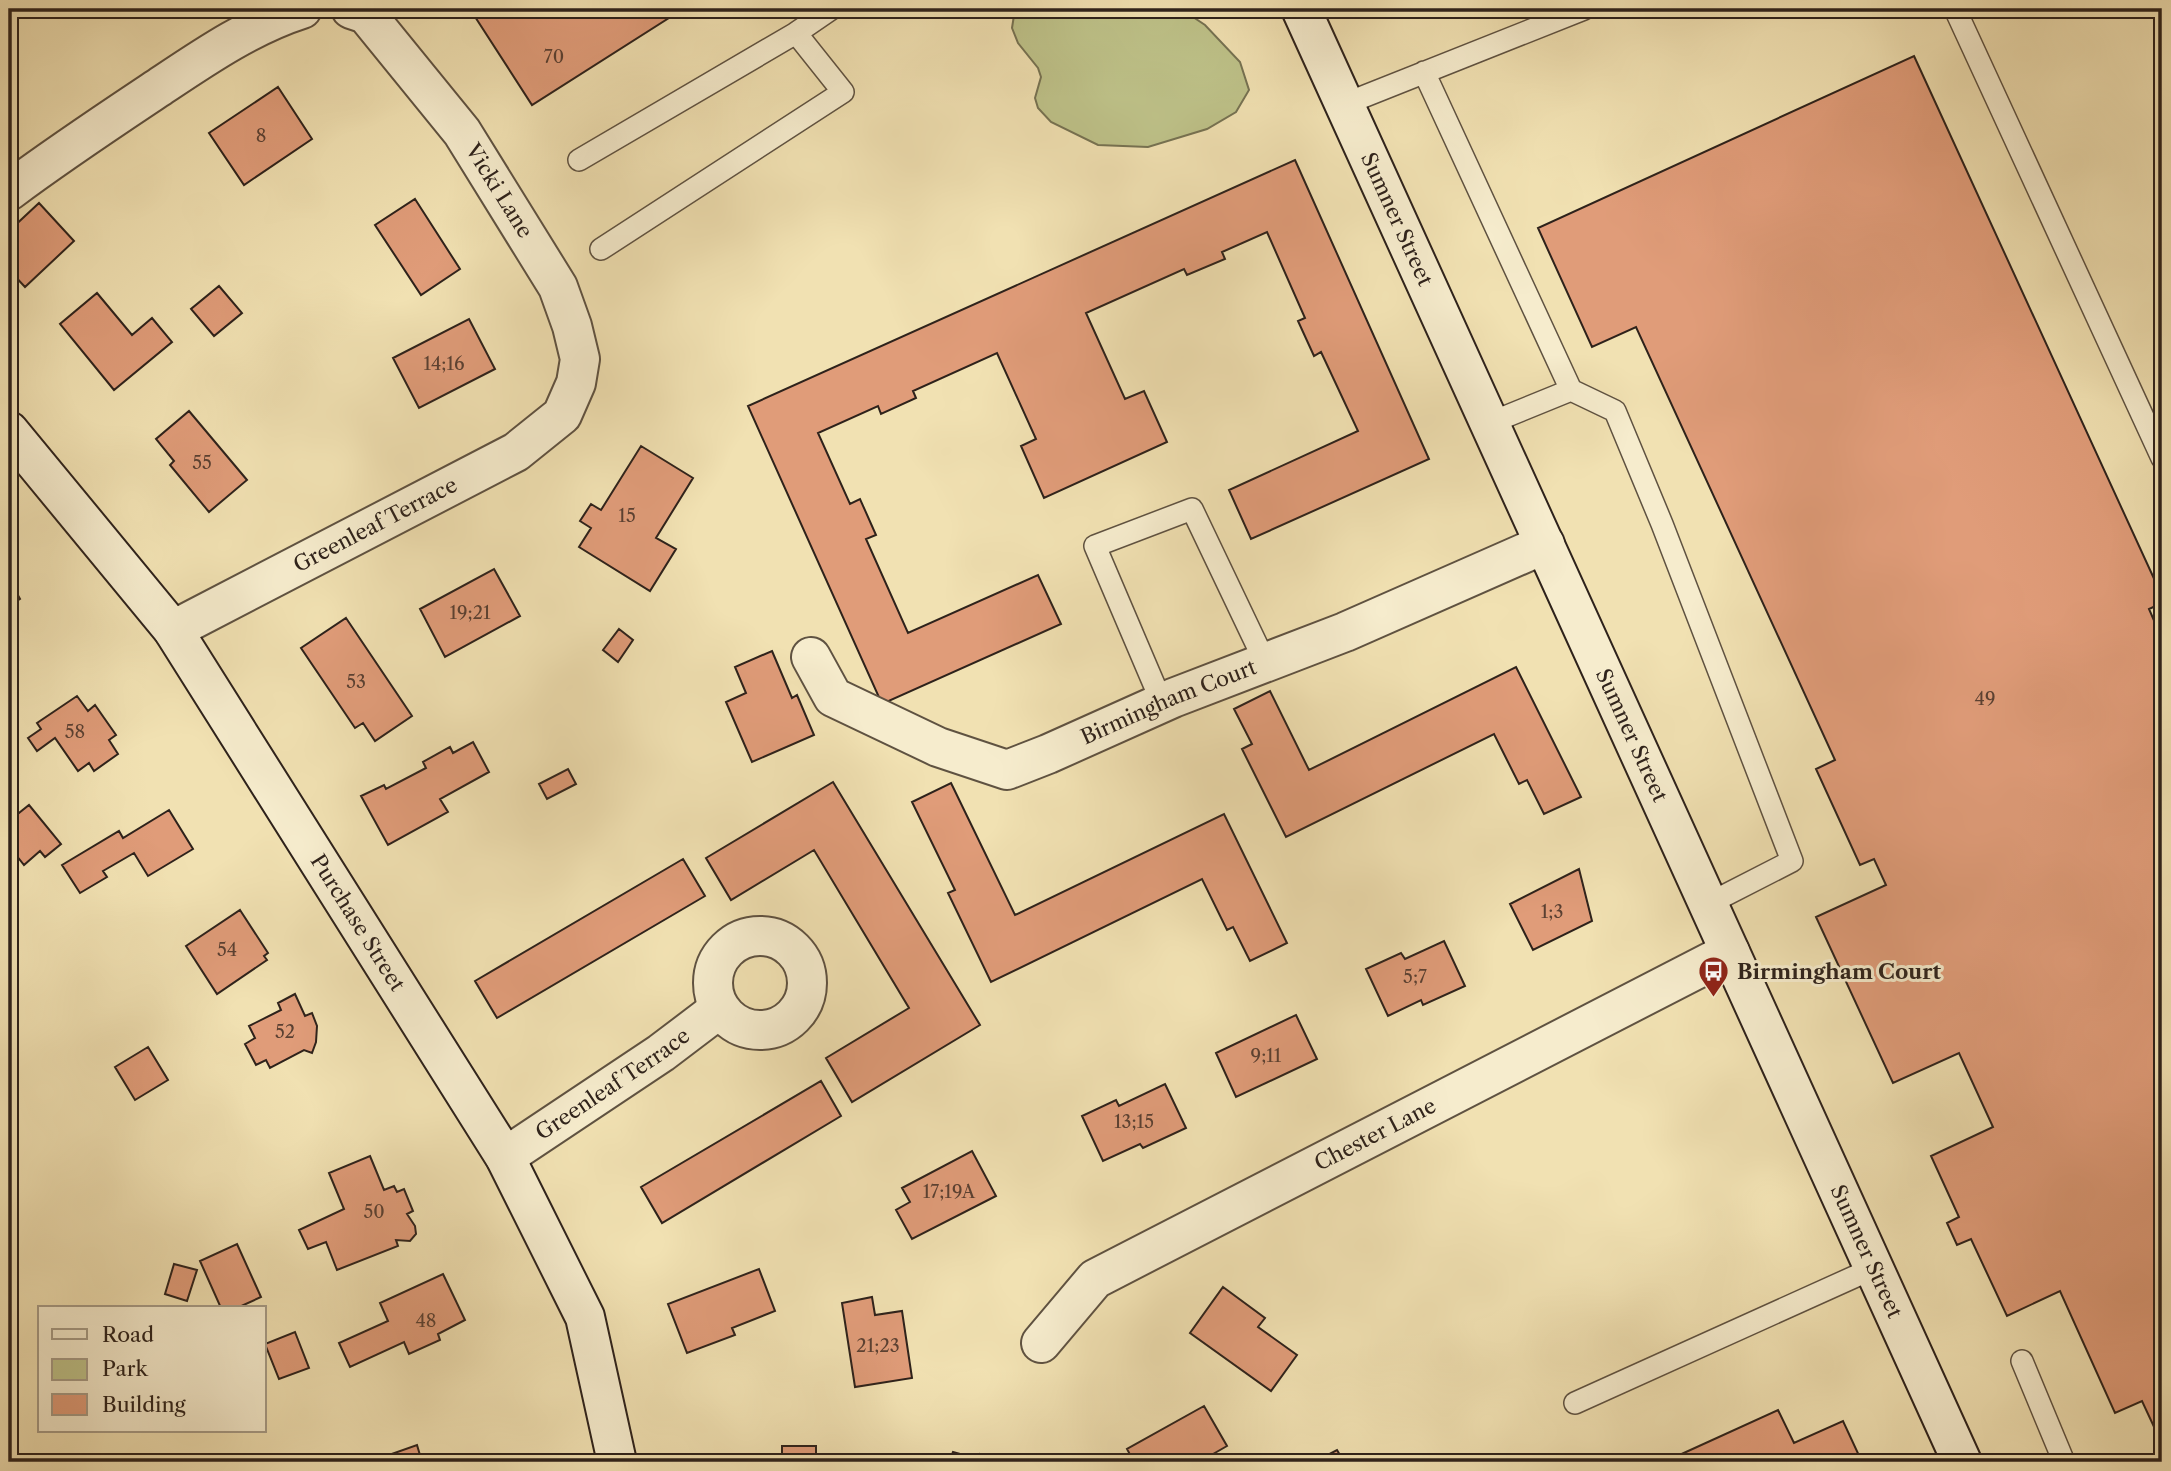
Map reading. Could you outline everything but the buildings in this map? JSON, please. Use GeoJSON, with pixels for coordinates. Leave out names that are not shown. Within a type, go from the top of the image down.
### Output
{"type":"FeatureCollection","features":[{"type":"Feature","properties":{"kind":"street"},"geometry":{"type":"LineString","coordinates":[[9,191],[68,147],[192,65],[269,19],[302,9]]}},
{"type":"Feature","properties":{"kind":"street","name":"Vicki Lane"},"geometry":{"type":"LineString","coordinates":[[351,9],[366,14],[462,132],[558,287],[580,359],[576,383],[566,407]]}},
{"type":"Feature","properties":{"kind":"street","name":"Sumner Street"},"geometry":{"type":"LineString","coordinates":[[1301,9],[1962,1462]]}},
{"type":"Feature","properties":{"kind":"street","name":"Greenleaf Terrace"},"geometry":{"type":"LineString","coordinates":[[173,630],[516,452],[562,415],[566,407]]}},
{"type":"Feature","properties":{"kind":"street","name":"Purchase Street"},"geometry":{"type":"LineString","coordinates":[[9,431],[173,630],[505,1157],[585,1317],[617,1462]]}},
{"type":"Feature","properties":{"kind":"street","name":"Birmingham Court"},"geometry":{"type":"LineString","coordinates":[[811,657],[833,696],[938,747],[1007,770],[1162,703],[1345,632],[1545,544]]}},
{"type":"Feature","properties":{"kind":"street","name":"Chester Lane"},"geometry":{"type":"LineString","coordinates":[[1041,1343],[1095,1279],[1730,952]]}},
{"type":"Feature","properties":{"kind":"street","name":"Greenleaf Terrace"},"geometry":{"type":"LineString","coordinates":[[505,1157],[661,1053],[719,1009]]}},
{"type":"Feature","properties":{"kind":"lane"},"geometry":{"type":"LineString","coordinates":[[579,160],[796,33],[831,9]]}},
{"type":"Feature","properties":{"kind":"lane"},"geometry":{"type":"LineString","coordinates":[[1345,104],[1584,9]]}},
{"type":"Feature","properties":{"kind":"lane"},"geometry":{"type":"LineString","coordinates":[[1955,9],[2162,458]]}},
{"type":"Feature","properties":{"kind":"lane"},"geometry":{"type":"LineString","coordinates":[[601,249],[843,92],[796,33]]}},
{"type":"Feature","properties":{"kind":"lane"},"geometry":{"type":"LineString","coordinates":[[1424,72],[1572,390],[1615,411],[1662,524],[1792,861],[1708,904]]}},
{"type":"Feature","properties":{"kind":"lane"},"geometry":{"type":"LineString","coordinates":[[1490,423],[1572,390]]}},
{"type":"Feature","properties":{"kind":"lane"},"geometry":{"type":"LineString","coordinates":[[1162,703],[1095,546],[1192,509],[1265,662]]}},
{"type":"Feature","properties":{"kind":"lane"},"geometry":{"type":"LineString","coordinates":[[1575,1403],[1874,1269]]}},
{"type":"Feature","properties":{"kind":"lane"},"geometry":{"type":"LineString","coordinates":[[2022,1361],[2064,1462]]}},
{"type":"Feature","properties":{"kind":"green space"},"geometry":{"type":"Polygon","coordinates":[[[1015,9],[1181,9],[1205,25],[1240,62],[1249,90],[1236,112],[1207,129],[1148,147],[1098,145],[1051,122],[1038,108],[1035,98],[1041,77],[1038,68],[1018,43],[1012,28],[1015,9]]]}},
{"type":"Feature","properties":{"kind":"place","name":"Birmingham Court"},"geometry":{"type":"Point","coordinates":[1714,999]}}]}
